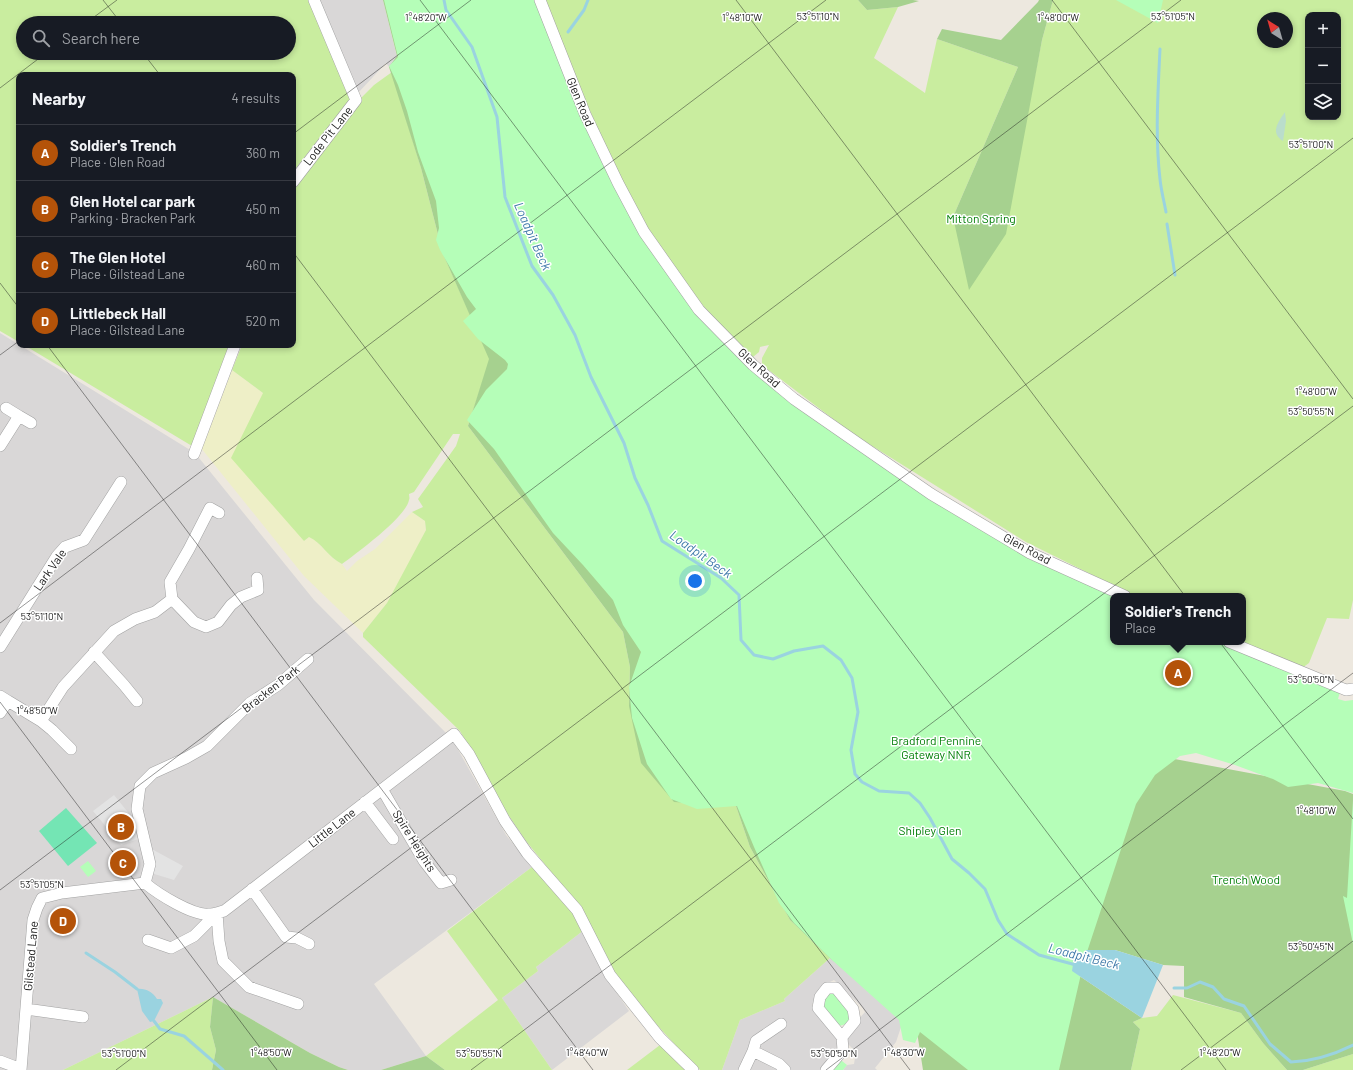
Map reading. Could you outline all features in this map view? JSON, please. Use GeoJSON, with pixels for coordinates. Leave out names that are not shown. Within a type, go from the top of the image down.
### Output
{"type":"FeatureCollection","features":[{"type":"Feature","properties":{"kind":"street","name":"Lode Pit Lane"},"geometry":{"type":"LineString","coordinates":[[296,178],[356,100],[314,0]]}},
{"type":"Feature","properties":{"kind":"street","name":"Glen Road"},"geometry":{"type":"LineString","coordinates":[[540,0],[585,114],[618,183],[644,232],[699,310],[748,360],[794,399],[931,494],[1030,553],[1118,593]]}},
{"type":"Feature","properties":{"kind":"street"},"geometry":{"type":"LineString","coordinates":[[194,454],[233,348]]}},
{"type":"Feature","properties":{"kind":"street"},"geometry":{"type":"LineString","coordinates":[[6,408],[31,423]]}},
{"type":"Feature","properties":{"kind":"street"},"geometry":{"type":"LineString","coordinates":[[0,446],[19,416]]}},
{"type":"Feature","properties":{"kind":"street","name":"Lark Vale"},"geometry":{"type":"LineString","coordinates":[[0,647],[64,547],[84,540],[121,482]]}},
{"type":"Feature","properties":{"kind":"street"},"geometry":{"type":"LineString","coordinates":[[219,514],[210,508],[170,582],[172,598],[194,622],[206,627],[218,622],[231,605],[241,597],[263,590],[257,578]]}},
{"type":"Feature","properties":{"kind":"street"},"geometry":{"type":"LineString","coordinates":[[41,721],[63,687],[114,632],[135,619],[155,612],[172,598]]}},
{"type":"Feature","properties":{"kind":"street"},"geometry":{"type":"LineString","coordinates":[[1236,645],[1346,690],[1353,689]]}},
{"type":"Feature","properties":{"kind":"street"},"geometry":{"type":"LineString","coordinates":[[94,652],[137,701]]}},
{"type":"Feature","properties":{"kind":"street","name":"Bracken Park"},"geometry":{"type":"LineString","coordinates":[[145,883],[150,864],[137,809],[140,786],[153,774],[207,746],[250,703],[278,685],[308,659]]}},
{"type":"Feature","properties":{"kind":"street"},"geometry":{"type":"LineString","coordinates":[[0,713],[4,699],[41,721],[71,749]]}},
{"type":"Feature","properties":{"kind":"street","name":"Little Lane"},"geometry":{"type":"LineString","coordinates":[[148,940],[171,948],[194,936],[212,914],[224,911],[454,734],[469,754],[505,821],[527,853],[577,910],[610,975],[660,1038],[693,1070]]}},
{"type":"Feature","properties":{"kind":"street","name":"Spire Heights"},"geometry":{"type":"LineString","coordinates":[[382,789],[424,861],[441,883],[452,880]]}},
{"type":"Feature","properties":{"kind":"street"},"geometry":{"type":"LineString","coordinates":[[365,802],[393,839]]}},
{"type":"Feature","properties":{"kind":"street"},"geometry":{"type":"LineString","coordinates":[[145,883],[155,892],[184,908],[212,914],[223,961],[248,987],[298,1004]]}},
{"type":"Feature","properties":{"kind":"street","name":"Gilstead Lane"},"geometry":{"type":"LineString","coordinates":[[21,1069],[33,920],[42,898],[62,893],[145,883]]}},
{"type":"Feature","properties":{"kind":"street"},"geometry":{"type":"LineString","coordinates":[[252,890],[286,937],[297,938],[309,944]]}},
{"type":"Feature","properties":{"kind":"street"},"geometry":{"type":"LineString","coordinates":[[26,1009],[83,1017]]}},
{"type":"Feature","properties":{"kind":"street"},"geometry":{"type":"LineString","coordinates":[[744,1070],[756,1041],[781,1024]]}},
{"type":"Feature","properties":{"kind":"street"},"geometry":{"type":"LineString","coordinates":[[826,1070],[843,1050],[842,1037]]}},
{"type":"Feature","properties":{"kind":"street"},"geometry":{"type":"LineString","coordinates":[[753,1051],[779,1064],[785,1070]]}},
{"type":"Feature","properties":{"kind":"street"},"geometry":{"type":"LineString","coordinates":[[0,1061],[21,1069]]}},
{"type":"Feature","properties":{"kind":"shaded area"},"geometry":{"type":"Polygon","coordinates":[[[320,0],[383,0],[397,57],[389,67],[386,63],[358,93],[320,0]]]}},
{"type":"Feature","properties":{"kind":"shaded area"},"geometry":{"type":"Polygon","coordinates":[[[0,333],[16,343],[16,348],[24,348],[195,453],[314,600],[452,739],[506,835],[532,867],[374,984],[426,1056],[381,1070],[348,1070],[310,1053],[213,997],[63,1070],[0,1070],[0,333]]]}},
{"type":"Feature","properties":{"kind":"shaded area"},"geometry":{"type":"Polygon","coordinates":[[[114,795],[131,816],[138,839],[121,845],[93,811],[114,795]]]}},
{"type":"Feature","properties":{"kind":"shaded area"},"geometry":{"type":"Polygon","coordinates":[[[148,847],[183,866],[174,880],[151,873],[148,847]]]}},
{"type":"Feature","properties":{"kind":"shaded area"},"geometry":{"type":"Polygon","coordinates":[[[584,930],[600,968],[629,1011],[552,1070],[502,998],[538,971],[536,967],[584,930]]]}},
{"type":"Feature","properties":{"kind":"shaded area"},"geometry":{"type":"Polygon","coordinates":[[[830,958],[903,1021],[896,1042],[875,1068],[877,1070],[843,1070],[847,1065],[854,1064],[855,1058],[858,1054],[846,1042],[857,1021],[865,1012],[862,1007],[834,980],[824,985],[812,1005],[836,1035],[839,1049],[822,1070],[791,1070],[758,1046],[768,1035],[787,1026],[782,1019],[759,1033],[740,1070],[722,1070],[740,1020],[785,1001],[784,999],[830,958]]]}},
{"type":"Feature","properties":{"kind":"shaded area"},"geometry":{"type":"Polygon","coordinates":[[[757,1056],[781,1070],[747,1070],[757,1056]]]}},
{"type":"Feature","properties":{"kind":"green space"},"geometry":{"type":"Polygon","coordinates":[[[0,0],[308,0],[350,99],[296,168],[296,72],[16,72],[16,340],[0,331],[0,0]]]}},
{"type":"Feature","properties":{"kind":"green space","name":"Bradford Pennine Gateway NNR"},"geometry":{"type":"Polygon","coordinates":[[[383,0],[481,0],[575,225],[1132,751],[1345,791],[1353,794],[1353,1054],[1303,1070],[1287,1070],[1263,1043],[1241,1013],[1184,997],[1184,966],[1163,965],[1115,950],[1072,971],[1142,1018],[1133,1022],[1140,1029],[1131,1070],[923,1070],[917,1032],[830,958],[790,920],[750,847],[736,806],[674,802],[641,763],[629,706],[630,667],[623,632],[468,426],[489,359],[443,254],[421,168],[389,67],[397,56],[383,0]]]}},
{"type":"Feature","properties":{"kind":"green space","name":"Bradford Pennine Gateway NNR"},"geometry":{"type":"Polygon","coordinates":[[[384,0],[535,0],[603,160],[697,310],[828,428],[1110,594],[1110,645],[1224,645],[1340,692],[1338,699],[1345,701],[1353,700],[1353,793],[1318,783],[1288,787],[1273,779],[1196,753],[1180,756],[1155,775],[1136,804],[1084,961],[1059,1070],[968,1070],[920,1032],[915,1043],[903,1040],[899,1020],[832,960],[794,923],[779,903],[737,806],[697,809],[671,799],[647,764],[632,718],[629,687],[641,652],[623,625],[613,600],[553,533],[494,449],[467,420],[486,390],[507,369],[508,364],[478,339],[463,321],[476,309],[467,297],[440,250],[436,240],[439,228],[436,201],[418,152],[398,85],[389,66],[398,57],[384,0]]]}},
{"type":"Feature","properties":{"kind":"green space"},"geometry":{"type":"Polygon","coordinates":[[[545,0],[858,0],[867,10],[898,7],[874,58],[925,93],[937,39],[1018,67],[953,217],[1030,100],[1042,40],[1053,0],[1353,0],[1353,600],[1349,619],[1327,618],[1309,663],[1302,668],[1246,643],[1246,593],[1129,593],[1026,542],[853,434],[762,365],[762,358],[769,345],[760,347],[759,352],[753,357],[731,338],[700,302],[642,220],[612,160],[586,102],[545,0]]]}},
{"type":"Feature","properties":{"kind":"green space"},"geometry":{"type":"Polygon","coordinates":[[[858,0],[919,1],[898,7],[867,10],[858,0]]]}},
{"type":"Feature","properties":{"kind":"green space","name":"Mitton Spring"},"geometry":{"type":"Polygon","coordinates":[[[1039,0],[1053,0],[1042,40],[1006,234],[969,290],[953,217],[1018,67],[937,39],[942,29],[1001,40],[1039,0]]]}},
{"type":"Feature","properties":{"kind":"green space"},"geometry":{"type":"Polygon","coordinates":[[[1116,0],[1163,0],[1158,23],[1116,0]]]}},
{"type":"Feature","properties":{"kind":"green space"},"geometry":{"type":"Polygon","coordinates":[[[392,72],[421,168],[443,254],[490,359],[468,426],[623,632],[630,667],[629,706],[736,806],[750,847],[790,920],[830,958],[784,999],[785,1001],[740,1020],[722,1070],[700,1070],[623,988],[581,909],[526,841],[505,810],[460,731],[363,637],[363,633],[387,603],[426,530],[425,521],[412,512],[423,507],[418,499],[456,446],[460,434],[453,434],[414,492],[409,494],[406,507],[399,516],[380,534],[342,564],[333,558],[314,540],[309,537],[304,541],[231,458],[263,393],[232,370],[241,348],[296,348],[296,184],[356,106],[362,101],[361,98],[374,85],[392,72]]]}},
{"type":"Feature","properties":{"kind":"green space"},"geometry":{"type":"Polygon","coordinates":[[[1285,112],[1286,121],[1283,141],[1277,134],[1276,127],[1285,112]]]}},
{"type":"Feature","properties":{"kind":"green space"},"geometry":{"type":"Polygon","coordinates":[[[29,348],[228,348],[192,446],[29,348]]]}},
{"type":"Feature","properties":{"kind":"green space"},"geometry":{"type":"Polygon","coordinates":[[[232,370],[263,393],[304,541],[309,537],[314,539],[334,559],[342,564],[347,571],[357,561],[375,549],[412,512],[425,521],[426,530],[412,558],[387,603],[363,633],[304,576],[201,448],[232,370]]]}},
{"type":"Feature","properties":{"kind":"green space"},"geometry":{"type":"Polygon","coordinates":[[[1353,800],[1353,944],[1343,896],[1347,898],[1353,800]]]}},
{"type":"Feature","properties":{"kind":"green space"},"geometry":{"type":"Polygon","coordinates":[[[66,808],[97,843],[68,866],[39,831],[66,808]]]}},
{"type":"Feature","properties":{"kind":"green space"},"geometry":{"type":"Polygon","coordinates":[[[88,861],[96,871],[88,877],[80,867],[88,861]]]}},
{"type":"Feature","properties":{"kind":"green space"},"geometry":{"type":"Polygon","coordinates":[[[532,867],[572,910],[584,930],[536,967],[538,971],[502,998],[552,1070],[445,1070],[426,1056],[498,1000],[447,931],[532,867]]]}},
{"type":"Feature","properties":{"kind":"green space"},"geometry":{"type":"Polygon","coordinates":[[[827,993],[836,993],[847,1007],[850,1017],[849,1021],[845,1024],[838,1026],[822,1007],[827,993]]]}},
{"type":"Feature","properties":{"kind":"green space"},"geometry":{"type":"Polygon","coordinates":[[[1173,995],[1241,1013],[1263,1043],[1287,1070],[1131,1070],[1140,1029],[1133,1022],[1142,1018],[1157,1016],[1173,995]]]}},
{"type":"Feature","properties":{"kind":"green space"},"geometry":{"type":"Polygon","coordinates":[[[213,997],[210,1027],[216,1050],[212,1070],[63,1070],[213,997]]]}},
{"type":"Feature","properties":{"kind":"green space"},"geometry":{"type":"Polygon","coordinates":[[[213,997],[310,1053],[348,1070],[212,1070],[216,1050],[210,1027],[213,997]]]}},
{"type":"Feature","properties":{"kind":"green space"},"geometry":{"type":"Polygon","coordinates":[[[660,1045],[686,1070],[627,1070],[660,1045]]]}},
{"type":"Feature","properties":{"kind":"green space"},"geometry":{"type":"Polygon","coordinates":[[[1353,1054],[1353,1070],[1303,1070],[1353,1054]]]}},
{"type":"Feature","properties":{"kind":"green space"},"geometry":{"type":"Polygon","coordinates":[[[426,1056],[445,1070],[381,1070],[426,1056]]]}},
{"type":"Feature","properties":{"kind":"green space"},"geometry":{"type":"Polygon","coordinates":[[[842,1061],[847,1065],[843,1070],[829,1070],[836,1062],[842,1061]]]}},
{"type":"Feature","properties":{"kind":"water"},"geometry":{"type":"Polygon","coordinates":[[[1086,950],[1115,950],[1163,965],[1142,1018],[1072,971],[1074,958],[1069,951],[1084,956],[1086,950]]]}},
{"type":"Feature","properties":{"kind":"water"},"geometry":{"type":"Polygon","coordinates":[[[137,989],[148,991],[157,999],[161,999],[163,1003],[154,1021],[150,1022],[142,1011],[137,989]]]}},
{"type":"Feature","properties":{"kind":"waterway","name":"Loadpit Beck"},"geometry":{"type":"LineString","coordinates":[[444,0],[446,10],[472,47],[497,117],[505,197],[532,266],[553,295],[575,335],[591,377],[624,443],[635,478],[648,505],[662,541],[721,578],[739,595],[741,640],[754,655],[773,659],[794,651],[823,646],[841,660],[852,678],[858,712],[851,750],[855,774],[862,782],[879,791],[909,793],[920,803],[930,818],[952,859],[985,889],[998,920],[1007,934],[1039,955],[1076,965]]}},
{"type":"Feature","properties":{"kind":"waterway"},"geometry":{"type":"LineString","coordinates":[[568,32],[584,10],[588,0]]}},
{"type":"Feature","properties":{"kind":"waterway"},"geometry":{"type":"LineString","coordinates":[[1160,49],[1157,114],[1158,163],[1160,183],[1166,212]]}},
{"type":"Feature","properties":{"kind":"waterway"},"geometry":{"type":"LineString","coordinates":[[1167,224],[1175,275]]}},
{"type":"Feature","properties":{"kind":"waterway"},"geometry":{"type":"LineString","coordinates":[[86,953],[115,972],[137,989]]}},
{"type":"Feature","properties":{"kind":"waterway","name":"Loadpit Beck"},"geometry":{"type":"LineString","coordinates":[[1174,988],[1187,988],[1200,982],[1213,987],[1224,999],[1244,1006],[1270,1044],[1291,1062],[1323,1057],[1353,1045]]}},
{"type":"Feature","properties":{"kind":"waterway"},"geometry":{"type":"LineString","coordinates":[[154,1021],[160,1029],[184,1036],[223,1070]]}},
{"type":"Feature","properties":{"kind":"place","name":"Soldier's Trench"},"geometry":{"type":"Point","coordinates":[1178,673]}},
{"type":"Feature","properties":{"kind":"place","name":"Glen Hotel car park"},"geometry":{"type":"Point","coordinates":[121,827]}},
{"type":"Feature","properties":{"kind":"place","name":"The Glen Hotel"},"geometry":{"type":"Point","coordinates":[123,863]}},
{"type":"Feature","properties":{"kind":"place","name":"Littlebeck Hall"},"geometry":{"type":"Point","coordinates":[63,921]}},
{"type":"Feature","properties":{"kind":"park label","name":"Shipley Glen"},"geometry":{"type":"Point","coordinates":[930,831]}},
{"type":"Feature","properties":{"kind":"park label","name":"Trench Wood"},"geometry":{"type":"Point","coordinates":[1246,880]}}]}
